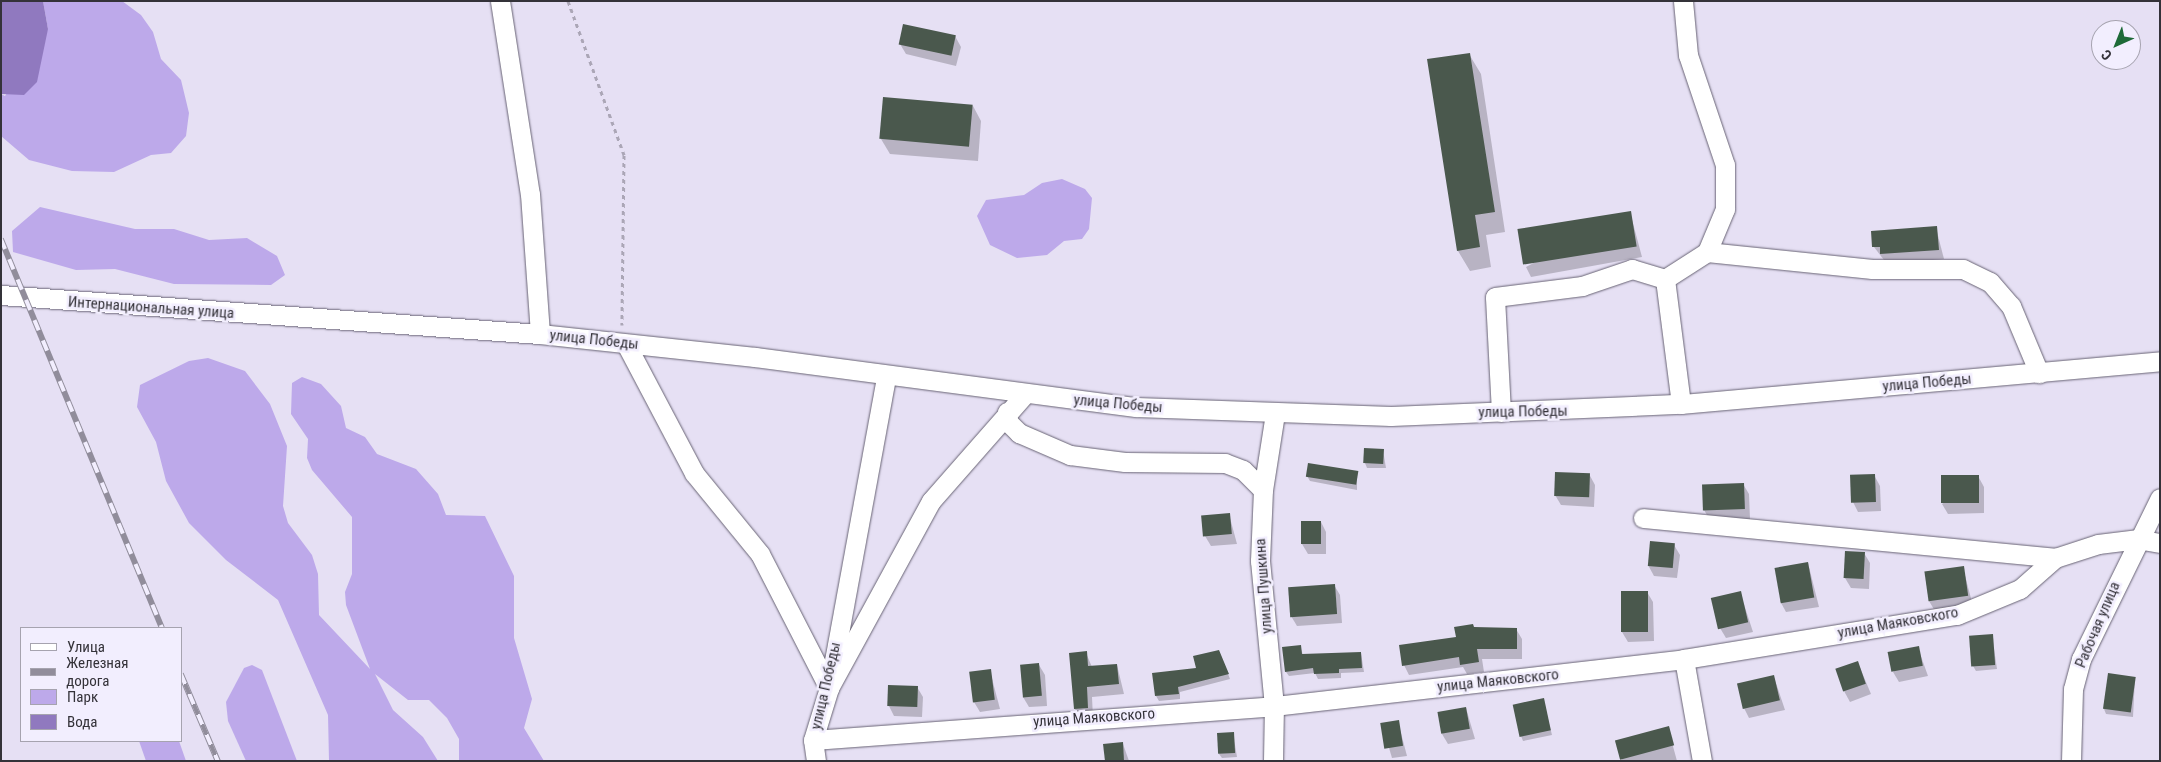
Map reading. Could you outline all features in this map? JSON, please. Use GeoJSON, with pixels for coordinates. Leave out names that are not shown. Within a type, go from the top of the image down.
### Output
{"type":"FeatureCollection","features":[{"type":"Feature","properties":{"kind":"street"},"geometry":{"type":"LineString","coordinates":[[500,1],[530,194],[540,334]]}},
{"type":"Feature","properties":{"kind":"street"},"geometry":{"type":"LineString","coordinates":[[1665,280],[1707,252],[1725,210],[1725,165],[1688,55],[1682,1]]}},
{"type":"Feature","properties":{"kind":"street"},"geometry":{"type":"LineString","coordinates":[[1707,252],[1872,268],[1963,268],[1990,282],[2011,306],[2039,373]]}},
{"type":"Feature","properties":{"kind":"street"},"geometry":{"type":"LineString","coordinates":[[1501,412],[1495,297],[1582,286],[1632,269],[1665,280]]}},
{"type":"Feature","properties":{"kind":"street"},"geometry":{"type":"LineString","coordinates":[[1665,280],[1681,404]]}},
{"type":"Feature","properties":{"kind":"street","name":"Интернациональная улица"},"geometry":{"type":"LineString","coordinates":[[1,295],[301,319]]}},
{"type":"Feature","properties":{"kind":"street","name":"улица Победы"},"geometry":{"type":"LineString","coordinates":[[301,319],[540,334],[1136,407],[1391,416],[1681,404],[2160,361]]}},
{"type":"Feature","properties":{"kind":"street"},"geometry":{"type":"LineString","coordinates":[[626,344],[694,473],[760,554],[829,688]]}},
{"type":"Feature","properties":{"kind":"street","name":"улица Победы"},"geometry":{"type":"LineString","coordinates":[[816,761],[813,740],[829,688],[886,376]]}},
{"type":"Feature","properties":{"kind":"street"},"geometry":{"type":"LineString","coordinates":[[829,688],[908,537],[959,466],[1025,394]]}},
{"type":"Feature","properties":{"kind":"street"},"geometry":{"type":"LineString","coordinates":[[1007,412],[1008,422],[1018,433],[1070,455],[1125,462],[1225,464],[1243,470],[1263,490]]}},
{"type":"Feature","properties":{"kind":"street","name":"улица Пушкина"},"geometry":{"type":"LineString","coordinates":[[1273,761],[1274,706],[1260,561],[1263,490],[1275,413]]}},
{"type":"Feature","properties":{"kind":"street","name":"Рабочая улица"},"geometry":{"type":"LineString","coordinates":[[2071,761],[2073,689],[2081,659],[2137,539],[2160,498]]}},
{"type":"Feature","properties":{"kind":"street"},"geometry":{"type":"LineString","coordinates":[[1643,518],[2055,558]]}},
{"type":"Feature","properties":{"kind":"street","name":"улица Маяковского"},"geometry":{"type":"LineString","coordinates":[[813,740],[1274,706],[1684,660],[1956,615],[2020,589],[2055,558],[2098,544],[2137,539],[2160,543]]}},
{"type":"Feature","properties":{"kind":"street"},"geometry":{"type":"LineString","coordinates":[[1684,660],[1702,761]]}},
{"type":"Feature","properties":{"kind":"path"},"geometry":{"type":"LineString","coordinates":[[568,1],[615,122],[624,155],[621,322],[626,344]]}},
{"type":"Feature","properties":{"kind":"green space"},"geometry":{"type":"Polygon","coordinates":[[[43,1],[122,1],[141,15],[153,32],[161,59],[181,80],[189,113],[186,136],[171,153],[151,155],[114,172],[72,171],[29,160],[1,136],[1,94],[5,96],[48,29],[43,1]]]}},
{"type":"Feature","properties":{"kind":"green space"},"geometry":{"type":"Polygon","coordinates":[[[1062,179],[1085,189],[1092,198],[1089,229],[1082,239],[1064,241],[1047,255],[1017,258],[990,245],[977,216],[986,200],[1024,195],[1042,183],[1062,179]]]}},
{"type":"Feature","properties":{"kind":"green space"},"geometry":{"type":"Polygon","coordinates":[[[40,207],[135,229],[174,229],[209,240],[247,238],[277,256],[285,275],[271,285],[174,284],[115,269],[76,270],[13,252],[12,231],[40,207]]]}},
{"type":"Feature","properties":{"kind":"green space"},"geometry":{"type":"Polygon","coordinates":[[[208,358],[245,371],[270,404],[287,446],[283,506],[288,523],[312,555],[318,574],[319,615],[370,669],[346,605],[345,592],[352,574],[352,517],[312,470],[307,458],[308,439],[291,414],[292,383],[302,377],[321,384],[341,406],[346,428],[365,437],[377,454],[416,469],[438,494],[446,515],[485,516],[514,576],[514,638],[532,699],[524,728],[544,761],[459,761],[459,739],[447,718],[429,700],[408,700],[375,674],[393,710],[423,737],[438,761],[329,761],[328,715],[278,600],[226,560],[189,523],[166,481],[156,442],[137,407],[140,385],[189,361],[208,358]]]}},
{"type":"Feature","properties":{"kind":"green space"},"geometry":{"type":"Polygon","coordinates":[[[252,665],[262,670],[297,761],[246,761],[228,721],[226,702],[244,668],[252,665]]]}},
{"type":"Feature","properties":{"kind":"green space"},"geometry":{"type":"Polygon","coordinates":[[[139,742],[179,742],[186,761],[146,761],[139,742]]]}},
{"type":"Feature","properties":{"kind":"water"},"geometry":{"type":"Polygon","coordinates":[[[1,1],[43,1],[48,29],[37,82],[24,95],[1,94],[1,1]]]}},
{"type":"Feature","properties":{"kind":"building"},"geometry":{"type":"Polygon","coordinates":[[[903,24],[956,35],[951,56],[899,45],[903,24]]]}},
{"type":"Feature","properties":{"kind":"building"},"geometry":{"type":"Polygon","coordinates":[[[1470,53],[1495,212],[1475,215],[1480,247],[1457,251],[1427,59],[1470,53]]]}},
{"type":"Feature","properties":{"kind":"building"},"geometry":{"type":"Polygon","coordinates":[[[883,97],[973,105],[969,147],[879,139],[883,97]]]}},
{"type":"Feature","properties":{"kind":"building"},"geometry":{"type":"Polygon","coordinates":[[[1631,211],[1637,247],[1523,265],[1517,229],[1631,211]]]}},
{"type":"Feature","properties":{"kind":"building"},"geometry":{"type":"Polygon","coordinates":[[[1937,226],[1939,250],[1880,254],[1880,247],[1872,247],[1871,231],[1937,226]]]}},
{"type":"Feature","properties":{"kind":"building"},"geometry":{"type":"Polygon","coordinates":[[[1364,448],[1384,449],[1383,464],[1363,463],[1364,448]]]}},
{"type":"Feature","properties":{"kind":"building"},"geometry":{"type":"Polygon","coordinates":[[[1308,463],[1358,471],[1356,485],[1306,477],[1308,463]]]}},
{"type":"Feature","properties":{"kind":"building"},"geometry":{"type":"Polygon","coordinates":[[[1555,472],[1590,473],[1589,497],[1554,496],[1555,472]]]}},
{"type":"Feature","properties":{"kind":"building"},"geometry":{"type":"Polygon","coordinates":[[[1875,474],[1876,502],[1851,503],[1850,475],[1875,474]]]}},
{"type":"Feature","properties":{"kind":"building"},"geometry":{"type":"Polygon","coordinates":[[[1941,475],[1979,475],[1979,503],[1941,503],[1941,475]]]}},
{"type":"Feature","properties":{"kind":"building"},"geometry":{"type":"Polygon","coordinates":[[[1744,483],[1745,509],[1703,510],[1702,484],[1744,483]]]}},
{"type":"Feature","properties":{"kind":"building"},"geometry":{"type":"Polygon","coordinates":[[[1230,513],[1232,534],[1203,536],[1201,516],[1230,513]]]}},
{"type":"Feature","properties":{"kind":"building"},"geometry":{"type":"Polygon","coordinates":[[[1301,521],[1321,521],[1321,544],[1301,544],[1301,521]]]}},
{"type":"Feature","properties":{"kind":"building"},"geometry":{"type":"Polygon","coordinates":[[[1650,541],[1675,543],[1673,568],[1648,566],[1650,541]]]}},
{"type":"Feature","properties":{"kind":"building"},"geometry":{"type":"Polygon","coordinates":[[[1845,551],[1865,552],[1864,579],[1844,578],[1845,551]]]}},
{"type":"Feature","properties":{"kind":"building"},"geometry":{"type":"Polygon","coordinates":[[[1808,562],[1814,597],[1781,603],[1775,568],[1808,562]]]}},
{"type":"Feature","properties":{"kind":"building"},"geometry":{"type":"Polygon","coordinates":[[[1964,566],[1968,596],[1929,601],[1924,572],[1964,566]]]}},
{"type":"Feature","properties":{"kind":"building"},"geometry":{"type":"Polygon","coordinates":[[[1335,584],[1337,614],[1290,617],[1288,587],[1335,584]]]}},
{"type":"Feature","properties":{"kind":"building"},"geometry":{"type":"Polygon","coordinates":[[[1621,591],[1648,591],[1648,632],[1621,632],[1621,591]]]}},
{"type":"Feature","properties":{"kind":"building"},"geometry":{"type":"Polygon","coordinates":[[[1741,591],[1748,622],[1718,629],[1711,598],[1741,591]]]}},
{"type":"Feature","properties":{"kind":"building"},"geometry":{"type":"Polygon","coordinates":[[[1473,624],[1474,627],[1517,628],[1517,649],[1477,649],[1479,662],[1460,665],[1459,657],[1402,666],[1399,645],[1456,637],[1454,627],[1473,624]]]}},
{"type":"Feature","properties":{"kind":"building"},"geometry":{"type":"Polygon","coordinates":[[[1993,634],[1995,665],[1971,667],[1969,636],[1993,634]]]}},
{"type":"Feature","properties":{"kind":"building"},"geometry":{"type":"Polygon","coordinates":[[[1301,645],[1302,654],[1361,652],[1362,668],[1339,669],[1339,673],[1314,674],[1313,668],[1285,672],[1282,647],[1301,645]]]}},
{"type":"Feature","properties":{"kind":"building"},"geometry":{"type":"Polygon","coordinates":[[[1919,646],[1923,666],[1891,672],[1888,652],[1919,646]]]}},
{"type":"Feature","properties":{"kind":"building"},"geometry":{"type":"Polygon","coordinates":[[[1219,650],[1229,674],[1178,687],[1179,694],[1155,696],[1152,673],[1196,668],[1193,656],[1219,650]]]}},
{"type":"Feature","properties":{"kind":"building"},"geometry":{"type":"Polygon","coordinates":[[[1087,651],[1088,666],[1117,664],[1119,684],[1087,687],[1088,708],[1074,709],[1069,653],[1087,651]]]}},
{"type":"Feature","properties":{"kind":"building"},"geometry":{"type":"Polygon","coordinates":[[[1858,661],[1866,684],[1843,692],[1835,669],[1858,661]]]}},
{"type":"Feature","properties":{"kind":"building"},"geometry":{"type":"Polygon","coordinates":[[[1039,663],[1042,696],[1023,698],[1020,665],[1039,663]]]}},
{"type":"Feature","properties":{"kind":"building"},"geometry":{"type":"Polygon","coordinates":[[[991,669],[995,700],[973,702],[969,672],[991,669]]]}},
{"type":"Feature","properties":{"kind":"building"},"geometry":{"type":"Polygon","coordinates":[[[2108,673],[2136,677],[2131,713],[2103,709],[2108,673]]]}},
{"type":"Feature","properties":{"kind":"building"},"geometry":{"type":"Polygon","coordinates":[[[1774,675],[1780,700],[1743,709],[1737,684],[1774,675]]]}},
{"type":"Feature","properties":{"kind":"building"},"geometry":{"type":"Polygon","coordinates":[[[888,685],[918,686],[917,707],[887,706],[888,685]]]}},
{"type":"Feature","properties":{"kind":"building"},"geometry":{"type":"Polygon","coordinates":[[[1544,698],[1551,730],[1520,737],[1513,705],[1544,698]]]}},
{"type":"Feature","properties":{"kind":"building"},"geometry":{"type":"Polygon","coordinates":[[[1466,707],[1470,729],[1441,734],[1437,712],[1466,707]]]}},
{"type":"Feature","properties":{"kind":"building"},"geometry":{"type":"Polygon","coordinates":[[[1399,720],[1403,746],[1384,749],[1380,723],[1399,720]]]}},
{"type":"Feature","properties":{"kind":"building"},"geometry":{"type":"Polygon","coordinates":[[[1669,726],[1674,745],[1620,760],[1615,740],[1669,726]]]}},
{"type":"Feature","properties":{"kind":"building"},"geometry":{"type":"Polygon","coordinates":[[[1234,732],[1235,753],[1218,754],[1217,733],[1234,732]]]}},
{"type":"Feature","properties":{"kind":"building"},"geometry":{"type":"Polygon","coordinates":[[[1123,742],[1124,761],[1105,761],[1103,744],[1123,742]]]}},
{"type":"Feature","properties":{"kind":"railway"},"geometry":{"type":"LineString","coordinates":[[1,239],[162,627]]}},
{"type":"Feature","properties":{"kind":"railway"},"geometry":{"type":"LineString","coordinates":[[182,676],[218,761]]}}]}
